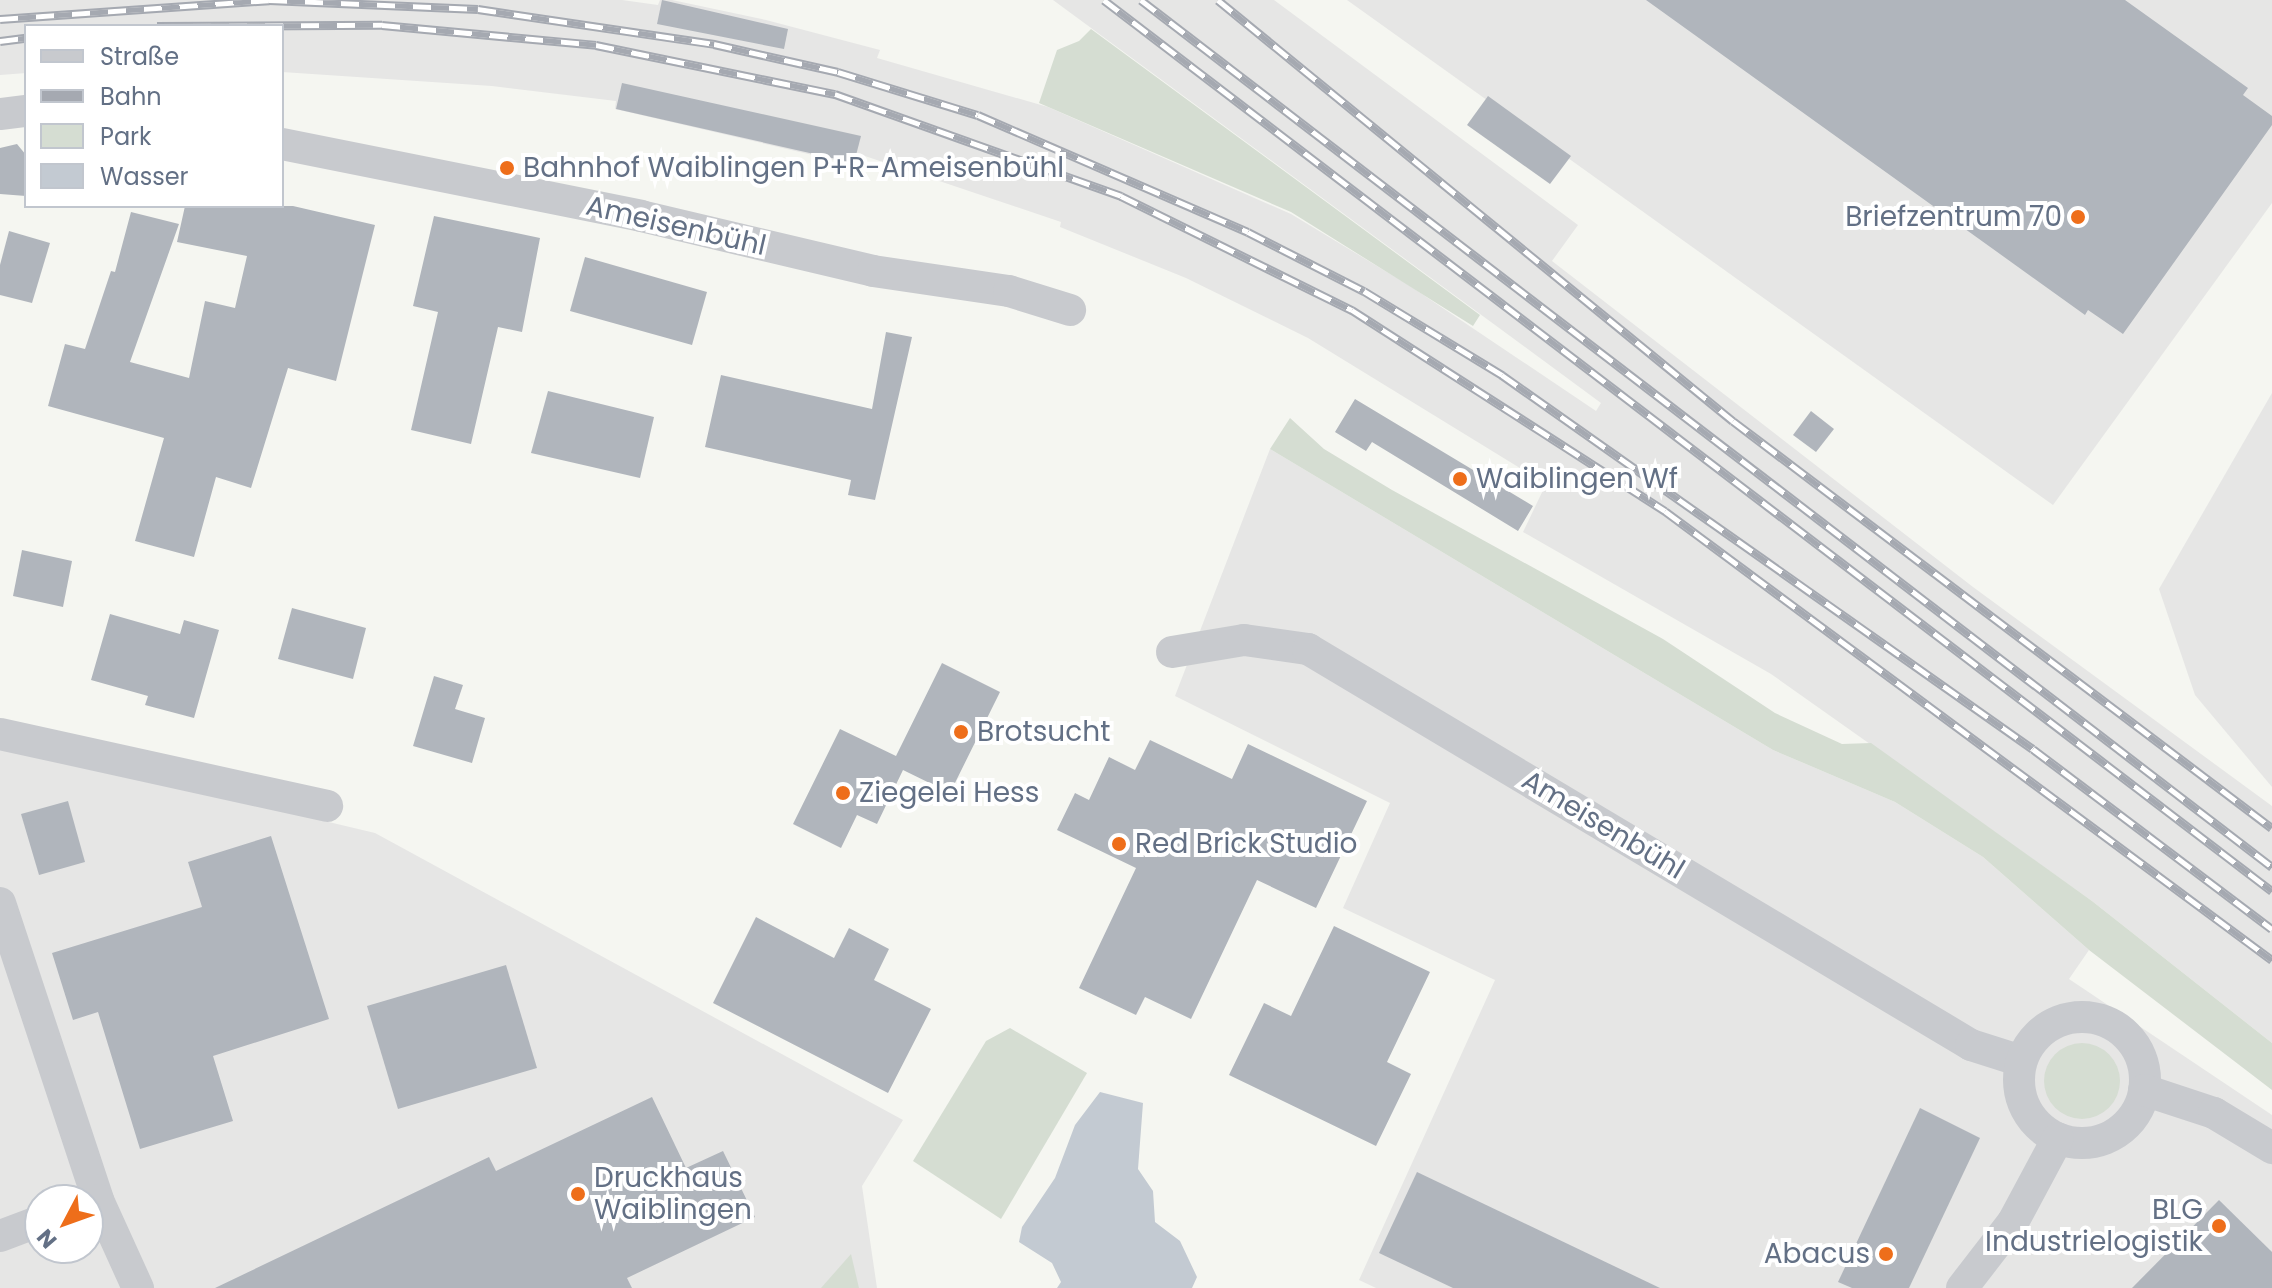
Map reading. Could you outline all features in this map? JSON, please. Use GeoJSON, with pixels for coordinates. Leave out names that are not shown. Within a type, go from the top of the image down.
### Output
{"type":"FeatureCollection","features":[{"type":"Feature","properties":{"kind":"street"},"geometry":{"type":"LineString","coordinates":[[0,114],[24,111]]}},
{"type":"Feature","properties":{"kind":"street","name":"Ameisenbühl"},"geometry":{"type":"LineString","coordinates":[[284,144],[641,216],[868,270],[1009,291],[1070,310]]}},
{"type":"Feature","properties":{"kind":"street","name":"Ameisenbühl"},"geometry":{"type":"LineString","coordinates":[[1172,652],[1244,640],[1308,649],[1971,1045],[2021,1061]]}},
{"type":"Feature","properties":{"kind":"street"},"geometry":{"type":"LineString","coordinates":[[0,734],[327,806]]}},
{"type":"Feature","properties":{"kind":"street"},"geometry":{"type":"LineString","coordinates":[[0,903],[87,1184]]}},
{"type":"Feature","properties":{"kind":"street"},"geometry":{"type":"LineString","coordinates":[[2074,1018],[2091,1018],[2107,1022],[2132,1043],[2140,1058],[2144,1090],[2131,1119],[2106,1138],[2074,1143],[2044,1130],[2023,1104],[2021,1061],[2044,1030],[2074,1018]]}},
{"type":"Feature","properties":{"kind":"street"},"geometry":{"type":"LineString","coordinates":[[2144,1090],[2214,1113],[2272,1148]]}},
{"type":"Feature","properties":{"kind":"street"},"geometry":{"type":"LineString","coordinates":[[1962,1288],[2013,1222],[2058,1138]]}},
{"type":"Feature","properties":{"kind":"street"},"geometry":{"type":"LineString","coordinates":[[104,1223],[138,1288]]}},
{"type":"Feature","properties":{"kind":"street"},"geometry":{"type":"LineString","coordinates":[[0,1236],[24,1227]]}},
{"type":"Feature","properties":{"kind":"shaded area"},"geometry":{"type":"Polygon","coordinates":[[[0,0],[622,0],[658,5],[660,0],[672,0],[766,20],[880,50],[877,58],[1048,107],[1291,214],[1410,286],[1596,411],[1601,403],[1053,0],[1274,0],[1578,225],[1552,261],[1973,587],[2272,806],[2272,1043],[2092,901],[1771,674],[1523,532],[1546,484],[1308,338],[1186,278],[1060,227],[1061,222],[859,154],[856,165],[615,109],[616,101],[492,86],[284,72],[284,24],[24,24],[24,73],[0,75],[0,0]]]}},
{"type":"Feature","properties":{"kind":"shaded area"},"geometry":{"type":"Polygon","coordinates":[[[1347,0],[2272,0],[2272,203],[2053,505],[1347,0]]]}},
{"type":"Feature","properties":{"kind":"shaded area"},"geometry":{"type":"Polygon","coordinates":[[[2272,393],[2272,787],[2195,695],[2159,589],[2272,393]]]}},
{"type":"Feature","properties":{"kind":"shaded area"},"geometry":{"type":"Polygon","coordinates":[[[1270,449],[1773,750],[1895,802],[1983,857],[2089,950],[2069,979],[2272,1115],[2272,1288],[1376,1288],[1359,1280],[1495,980],[1343,908],[1390,803],[1175,696],[1270,449]]]}},
{"type":"Feature","properties":{"kind":"shaded area"},"geometry":{"type":"Polygon","coordinates":[[[0,744],[375,833],[903,1120],[862,1186],[877,1288],[0,1288],[0,744]]]}},
{"type":"Feature","properties":{"kind":"green space"},"geometry":{"type":"Polygon","coordinates":[[[1091,29],[1480,315],[1473,326],[1291,212],[1039,103],[1057,50],[1079,41],[1091,29]]]}},
{"type":"Feature","properties":{"kind":"green space"},"geometry":{"type":"Polygon","coordinates":[[[1290,418],[1324,449],[1392,490],[1663,639],[1775,713],[1842,744],[1871,743],[2092,901],[2272,1043],[2272,1090],[2089,950],[1983,857],[1895,802],[1773,750],[1270,449],[1290,418]]]}},
{"type":"Feature","properties":{"kind":"green space"},"geometry":{"type":"Polygon","coordinates":[[[1010,1028],[1087,1073],[1001,1219],[913,1161],[986,1041],[1010,1028]]]}},
{"type":"Feature","properties":{"kind":"green space"},"geometry":{"type":"Polygon","coordinates":[[[2082,1043],[2096,1046],[2109,1054],[2117,1067],[2120,1081],[2117,1095],[2109,1108],[2096,1116],[2082,1119],[2068,1116],[2055,1108],[2047,1095],[2044,1081],[2047,1067],[2055,1054],[2068,1046],[2082,1043]]]}},
{"type":"Feature","properties":{"kind":"green space"},"geometry":{"type":"Polygon","coordinates":[[[851,1254],[859,1288],[821,1288],[851,1254]]]}},
{"type":"Feature","properties":{"kind":"water"},"geometry":{"type":"Polygon","coordinates":[[[1100,1092],[1143,1103],[1138,1169],[1153,1191],[1155,1222],[1180,1241],[1197,1277],[1192,1288],[1057,1288],[1061,1282],[1052,1263],[1019,1242],[1022,1227],[1055,1178],[1075,1125],[1100,1092]]]}},
{"type":"Feature","properties":{"kind":"building"},"geometry":{"type":"Polygon","coordinates":[[[662,0],[788,29],[784,49],[657,24],[662,0]]]}},
{"type":"Feature","properties":{"kind":"building","name":"Briefzentrum 70"},"geometry":{"type":"Polygon","coordinates":[[[1646,0],[2125,0],[2248,88],[2243,95],[2272,116],[2272,125],[2123,334],[2088,310],[2085,315],[1646,0]]]}},
{"type":"Feature","properties":{"kind":"building"},"geometry":{"type":"Polygon","coordinates":[[[622,83],[861,136],[854,163],[616,109],[622,83]]]}},
{"type":"Feature","properties":{"kind":"building"},"geometry":{"type":"Polygon","coordinates":[[[1488,96],[1571,156],[1550,184],[1467,125],[1488,96]]]}},
{"type":"Feature","properties":{"kind":"building"},"geometry":{"type":"Polygon","coordinates":[[[17,144],[24,153],[24,196],[0,194],[0,148],[17,144]]]}},
{"type":"Feature","properties":{"kind":"building"},"geometry":{"type":"Polygon","coordinates":[[[293,206],[375,225],[336,381],[288,368],[251,488],[216,477],[194,557],[135,541],[164,438],[48,406],[65,344],[85,349],[111,271],[115,272],[131,212],[179,224],[130,362],[189,378],[205,301],[235,308],[247,256],[177,242],[185,208],[293,206]]]}},
{"type":"Feature","properties":{"kind":"building"},"geometry":{"type":"Polygon","coordinates":[[[434,216],[540,238],[522,332],[498,327],[471,444],[411,430],[438,312],[413,306],[434,216]]]}},
{"type":"Feature","properties":{"kind":"building"},"geometry":{"type":"Polygon","coordinates":[[[9,231],[50,243],[32,303],[0,295],[0,265],[9,231]]]}},
{"type":"Feature","properties":{"kind":"building"},"geometry":{"type":"Polygon","coordinates":[[[585,257],[707,292],[692,345],[570,311],[585,257]]]}},
{"type":"Feature","properties":{"kind":"building"},"geometry":{"type":"Polygon","coordinates":[[[886,332],[912,337],[875,500],[848,495],[851,480],[705,447],[721,375],[872,409],[886,332]]]}},
{"type":"Feature","properties":{"kind":"building"},"geometry":{"type":"Polygon","coordinates":[[[548,391],[654,417],[640,478],[531,453],[548,391]]]}},
{"type":"Feature","properties":{"kind":"building","name":"Waiblingen Wf"},"geometry":{"type":"Polygon","coordinates":[[[1355,399],[1533,506],[1518,531],[1372,442],[1366,451],[1335,432],[1355,399]]]}},
{"type":"Feature","properties":{"kind":"building"},"geometry":{"type":"Polygon","coordinates":[[[1811,411],[1834,429],[1816,452],[1793,435],[1811,411]]]}},
{"type":"Feature","properties":{"kind":"building"},"geometry":{"type":"Polygon","coordinates":[[[22,550],[72,561],[63,607],[13,596],[22,550]]]}},
{"type":"Feature","properties":{"kind":"building"},"geometry":{"type":"Polygon","coordinates":[[[292,608],[366,628],[353,679],[278,659],[292,608]]]}},
{"type":"Feature","properties":{"kind":"building"},"geometry":{"type":"Polygon","coordinates":[[[110,614],[180,634],[184,620],[219,630],[194,718],[145,705],[148,696],[91,680],[110,614]]]}},
{"type":"Feature","properties":{"kind":"building"},"geometry":{"type":"Polygon","coordinates":[[[942,663],[1000,692],[950,793],[903,770],[877,824],[857,815],[841,848],[793,824],[840,729],[896,756],[942,663]]]}},
{"type":"Feature","properties":{"kind":"building"},"geometry":{"type":"Polygon","coordinates":[[[434,676],[463,685],[455,709],[485,718],[472,763],[413,746],[434,676]]]}},
{"type":"Feature","properties":{"kind":"building"},"geometry":{"type":"Polygon","coordinates":[[[1150,740],[1232,779],[1248,744],[1367,801],[1316,908],[1257,880],[1191,1019],[1145,997],[1136,1015],[1079,988],[1136,868],[1057,830],[1075,793],[1089,800],[1109,757],[1135,770],[1150,740]]]}},
{"type":"Feature","properties":{"kind":"building"},"geometry":{"type":"Polygon","coordinates":[[[68,801],[85,862],[39,875],[21,814],[68,801]]]}},
{"type":"Feature","properties":{"kind":"building"},"geometry":{"type":"Polygon","coordinates":[[[271,836],[329,1019],[213,1056],[233,1121],[140,1149],[98,1012],[73,1020],[52,953],[202,907],[188,862],[271,836]]]}},
{"type":"Feature","properties":{"kind":"building"},"geometry":{"type":"Polygon","coordinates":[[[756,917],[834,958],[849,928],[889,949],[874,980],[931,1009],[888,1093],[713,1003],[756,917]]]}},
{"type":"Feature","properties":{"kind":"building"},"geometry":{"type":"Polygon","coordinates":[[[1334,926],[1430,972],[1387,1062],[1411,1074],[1376,1146],[1229,1075],[1264,1003],[1291,1016],[1334,926]]]}},
{"type":"Feature","properties":{"kind":"building"},"geometry":{"type":"Polygon","coordinates":[[[506,965],[537,1068],[398,1109],[367,1006],[506,965]]]}},
{"type":"Feature","properties":{"kind":"building","name":"Druckhaus Waiblingen"},"geometry":{"type":"Polygon","coordinates":[[[652,1097],[686,1168],[723,1151],[755,1217],[627,1278],[632,1288],[215,1288],[489,1157],[496,1171],[652,1097]]]}},
{"type":"Feature","properties":{"kind":"building"},"geometry":{"type":"Polygon","coordinates":[[[1920,1108],[1980,1138],[1909,1288],[1852,1288],[1838,1282],[1920,1108]]]}},
{"type":"Feature","properties":{"kind":"building"},"geometry":{"type":"Polygon","coordinates":[[[1417,1172],[1660,1288],[1453,1288],[1379,1253],[1417,1172]]]}},
{"type":"Feature","properties":{"kind":"building","name":"BLG Industrielogistik"},"geometry":{"type":"Polygon","coordinates":[[[2219,1200],[2272,1252],[2272,1288],[2132,1288],[2219,1200]]]}},
{"type":"Feature","properties":{"kind":"railway"},"geometry":{"type":"LineString","coordinates":[[0,19],[269,0],[478,9],[714,44],[838,72],[978,115],[1248,232],[1364,291],[1502,375],[2033,749],[2272,929]]}},
{"type":"Feature","properties":{"kind":"railway"},"geometry":{"type":"LineString","coordinates":[[1104,0],[2272,891]]}},
{"type":"Feature","properties":{"kind":"railway"},"geometry":{"type":"LineString","coordinates":[[1141,0],[2272,867]]}},
{"type":"Feature","properties":{"kind":"railway"},"geometry":{"type":"LineString","coordinates":[[1218,0],[1733,421],[2272,828]]}},
{"type":"Feature","properties":{"kind":"railway"},"geometry":{"type":"LineString","coordinates":[[284,25],[382,25],[596,45],[835,94],[1121,196],[1352,310],[1665,511],[2272,960]]}},
{"type":"Feature","properties":{"kind":"railway"},"geometry":{"type":"LineString","coordinates":[[0,41],[24,38]]}},
{"type":"Feature","properties":{"kind":"place","name":"Bahnhof Waiblingen P+R-Ameisenbühl"},"geometry":{"type":"Point","coordinates":[507,168]}},
{"type":"Feature","properties":{"kind":"place","name":"Briefzentrum 70"},"geometry":{"type":"Point","coordinates":[2078,217]}},
{"type":"Feature","properties":{"kind":"place","name":"Waiblingen Wf"},"geometry":{"type":"Point","coordinates":[1460,479]}},
{"type":"Feature","properties":{"kind":"place","name":"Brotsucht"},"geometry":{"type":"Point","coordinates":[961,732]}},
{"type":"Feature","properties":{"kind":"place","name":"Ziegelei Hess"},"geometry":{"type":"Point","coordinates":[843,793]}},
{"type":"Feature","properties":{"kind":"place","name":"Red Brick Studio"},"geometry":{"type":"Point","coordinates":[1119,844]}},
{"type":"Feature","properties":{"kind":"place","name":"Druckhaus Waiblingen"},"geometry":{"type":"Point","coordinates":[578,1194]}},
{"type":"Feature","properties":{"kind":"place","name":"BLG Industrielogistik"},"geometry":{"type":"Point","coordinates":[2219,1226]}},
{"type":"Feature","properties":{"kind":"place","name":"Abacus"},"geometry":{"type":"Point","coordinates":[1886,1254]}}]}
